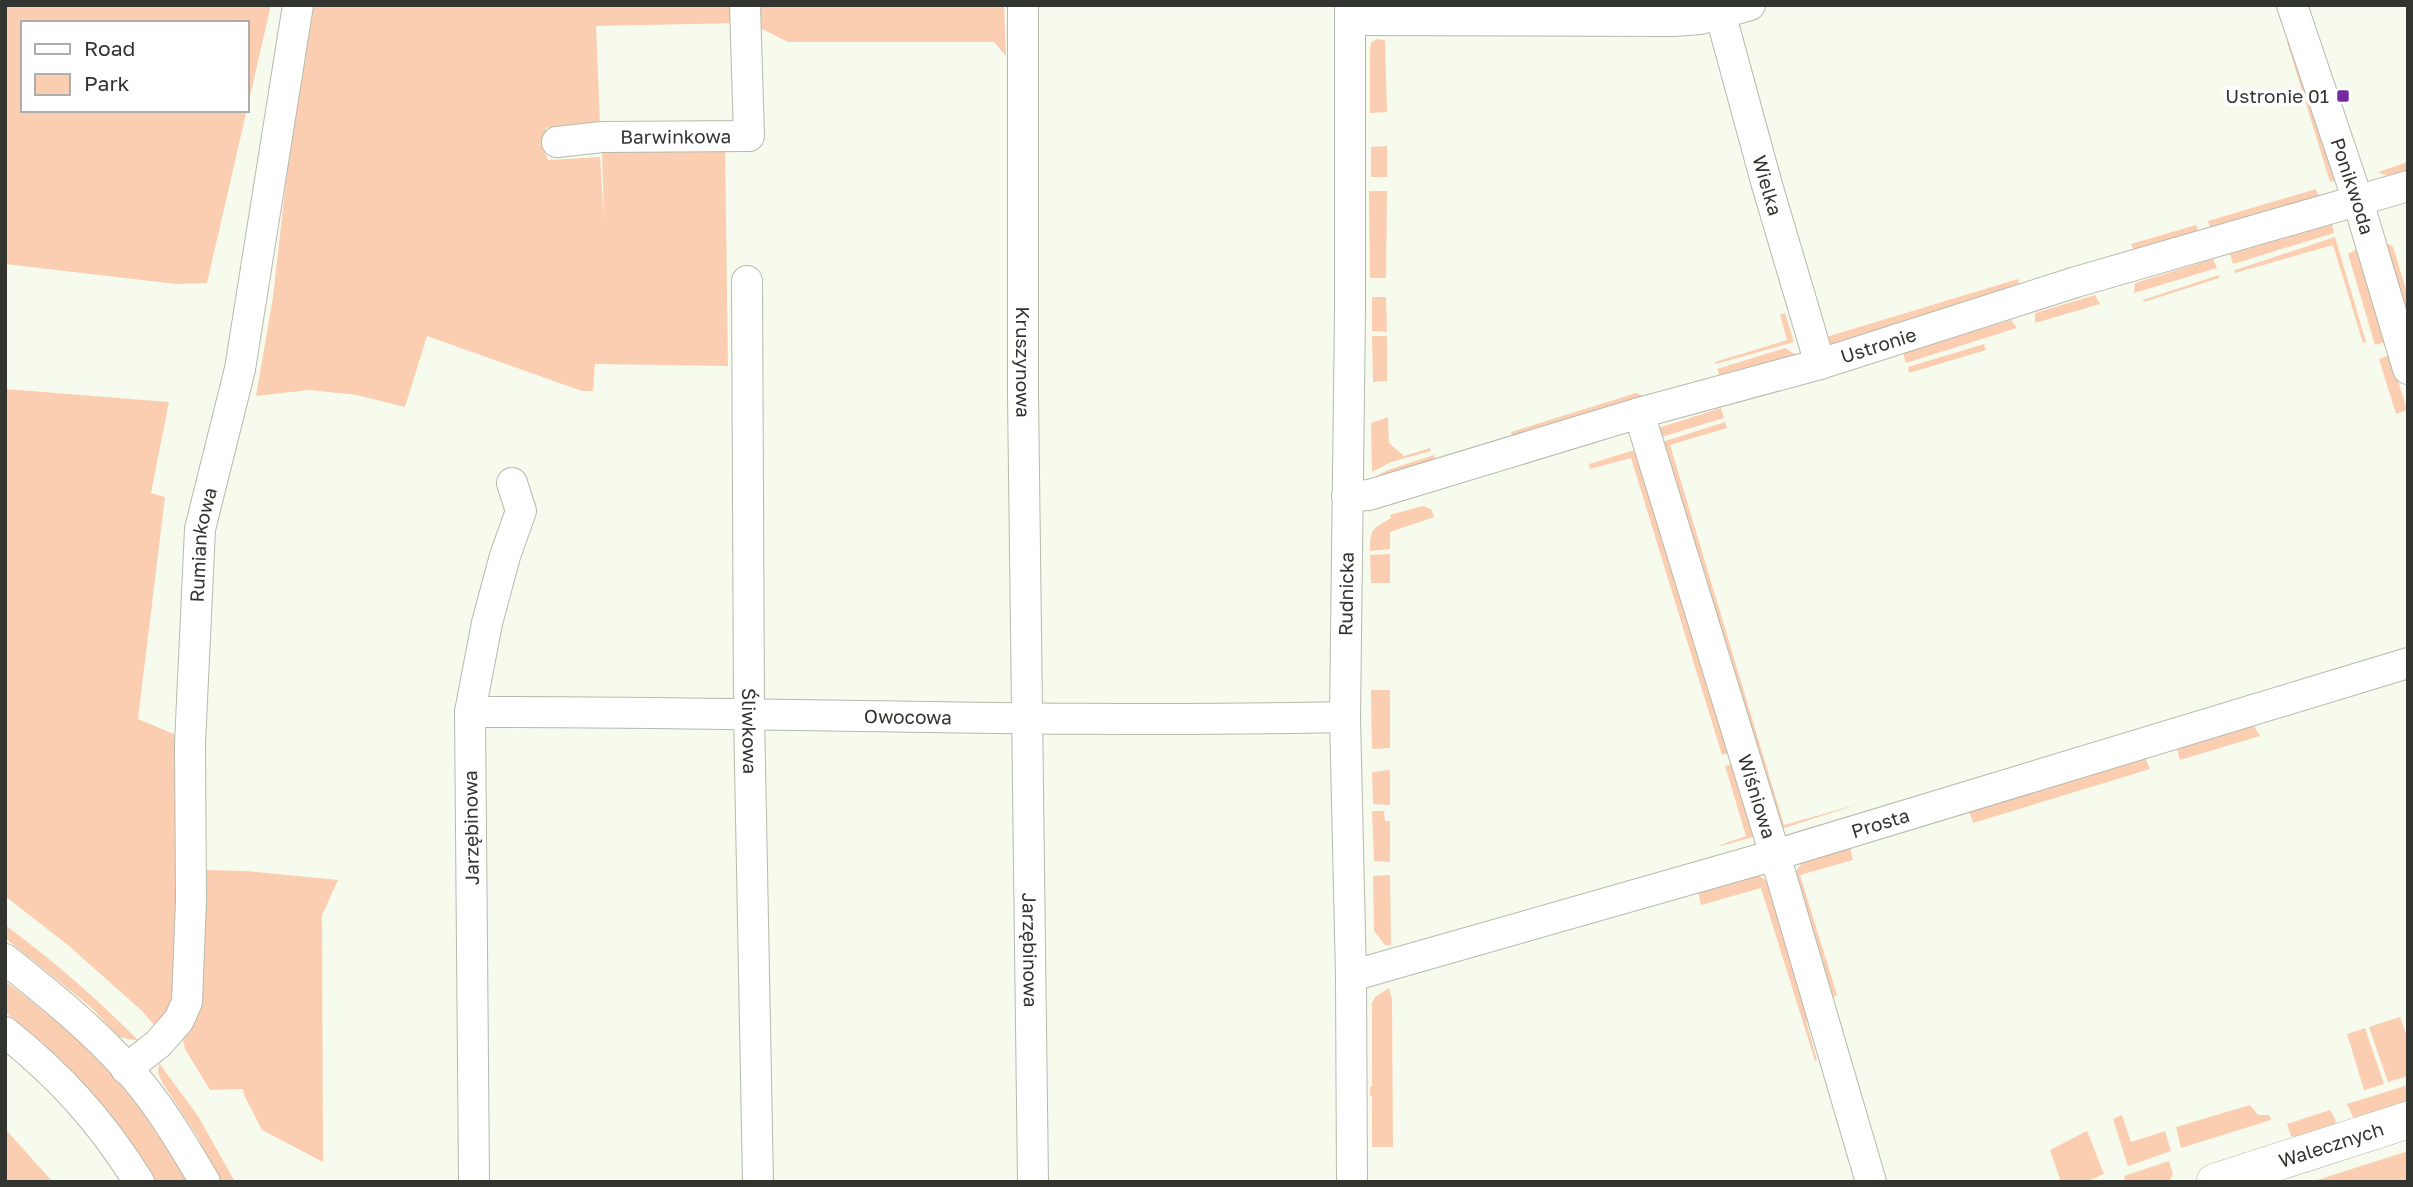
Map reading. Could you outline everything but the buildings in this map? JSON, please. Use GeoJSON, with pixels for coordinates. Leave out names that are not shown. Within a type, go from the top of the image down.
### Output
{"type":"FeatureCollection","features":[{"type":"Feature","properties":{"kind":"street","name":"Rumiankowa"},"geometry":{"type":"LineString","coordinates":[[126,1069],[158,1044],[178,1020],[187,1002],[191,901],[190,744],[200,528],[240,369],[298,5]]}},
{"type":"Feature","properties":{"kind":"street","name":"Barwinkowa"},"geometry":{"type":"LineString","coordinates":[[556,142],[602,137],[749,136],[745,5]]}},
{"type":"Feature","properties":{"kind":"street","name":"Kruszynowa"},"geometry":{"type":"LineString","coordinates":[[1023,5],[1023,395],[1028,718]]}},
{"type":"Feature","properties":{"kind":"street"},"geometry":{"type":"LineString","coordinates":[[1350,13],[1674,21],[1750,5]]}},
{"type":"Feature","properties":{"kind":"street","name":"Ponikwoda"},"geometry":{"type":"LineString","coordinates":[[2292,5],[2358,201],[2408,369]]}},
{"type":"Feature","properties":{"kind":"street","name":"Wielka"},"geometry":{"type":"LineString","coordinates":[[1719,10],[1819,364]]}},
{"type":"Feature","properties":{"kind":"street","name":"Rudnicka"},"geometry":{"type":"LineString","coordinates":[[1350,13],[1350,310],[1345,717],[1352,976],[1352,1182]]}},
{"type":"Feature","properties":{"kind":"street","name":"Ustronie"},"geometry":{"type":"LineString","coordinates":[[1347,496],[1369,495],[1639,413],[1819,364],[2076,282],[2408,186]]}},
{"type":"Feature","properties":{"kind":"street","name":"Śliwkowa"},"geometry":{"type":"LineString","coordinates":[[747,281],[749,713],[758,1182]]}},
{"type":"Feature","properties":{"kind":"street","name":"Wiśniowa"},"geometry":{"type":"LineString","coordinates":[[1639,413],[1775,855],[1871,1182]]}},
{"type":"Feature","properties":{"kind":"street","name":"Jarzębinowa"},"geometry":{"type":"LineString","coordinates":[[474,1182],[470,712],[486,623],[505,555],[521,512],[512,482]]}},
{"type":"Feature","properties":{"kind":"street","name":"Prosta"},"geometry":{"type":"LineString","coordinates":[[1352,976],[1775,855],[2408,663]]}},
{"type":"Feature","properties":{"kind":"street","name":"Owocowa"},"geometry":{"type":"LineString","coordinates":[[470,712],[1028,718],[1345,717]]}},
{"type":"Feature","properties":{"kind":"street","name":"Jarzębinowa"},"geometry":{"type":"LineString","coordinates":[[1028,718],[1033,1182]]}},
{"type":"Feature","properties":{"kind":"street"},"geometry":{"type":"LineString","coordinates":[[5,959],[87,1028],[126,1069],[178,1136],[205,1182]]}},
{"type":"Feature","properties":{"kind":"street"},"geometry":{"type":"LineString","coordinates":[[5,1032],[66,1086],[102,1126],[139,1182]]}},
{"type":"Feature","properties":{"kind":"street","name":"Walecznych"},"geometry":{"type":"LineString","coordinates":[[2216,1182],[2408,1120]]}},
{"type":"Feature","properties":{"kind":"green space"},"geometry":{"type":"Polygon","coordinates":[[[5,5],[271,5],[248,105],[248,21],[21,21],[21,112],[247,112],[207,283],[176,284],[5,264],[5,5]]]}},
{"type":"Feature","properties":{"kind":"green space"},"geometry":{"type":"Polygon","coordinates":[[[313,5],[740,5],[741,23],[596,26],[600,124],[546,128],[544,149],[548,160],[600,157],[604,222],[602,150],[725,145],[728,366],[595,364],[593,391],[582,391],[427,336],[405,407],[357,395],[309,390],[256,396],[273,297],[288,163],[313,5]]]}},
{"type":"Feature","properties":{"kind":"green space"},"geometry":{"type":"Polygon","coordinates":[[[758,5],[1004,5],[1006,56],[994,42],[788,42],[758,27],[758,5]]]}},
{"type":"Feature","properties":{"kind":"green space"},"geometry":{"type":"Polygon","coordinates":[[[1377,39],[1385,40],[1387,112],[1370,113],[1370,51],[1371,43],[1377,39]]]}},
{"type":"Feature","properties":{"kind":"green space"},"geometry":{"type":"Polygon","coordinates":[[[2287,42],[2294,43],[2337,180],[2330,182],[2287,42]]]}},
{"type":"Feature","properties":{"kind":"green space"},"geometry":{"type":"Polygon","coordinates":[[[1387,146],[1387,177],[1371,177],[1371,147],[1387,146]]]}},
{"type":"Feature","properties":{"kind":"green space"},"geometry":{"type":"Polygon","coordinates":[[[2408,162],[2408,172],[2389,175],[2378,172],[2408,162]]]}},
{"type":"Feature","properties":{"kind":"green space"},"geometry":{"type":"Polygon","coordinates":[[[2316,189],[2320,199],[2210,228],[2208,221],[2316,189]]]}},
{"type":"Feature","properties":{"kind":"green space"},"geometry":{"type":"Polygon","coordinates":[[[1369,191],[1387,191],[1386,278],[1370,278],[1369,191]]]}},
{"type":"Feature","properties":{"kind":"green space"},"geometry":{"type":"Polygon","coordinates":[[[2332,224],[2334,233],[2233,264],[2230,254],[2332,224]]]}},
{"type":"Feature","properties":{"kind":"green space"},"geometry":{"type":"Polygon","coordinates":[[[2196,225],[2198,230],[2195,236],[2135,255],[2131,244],[2196,225]]]}},
{"type":"Feature","properties":{"kind":"green space"},"geometry":{"type":"Polygon","coordinates":[[[2335,237],[2366,342],[2363,343],[2333,245],[2235,273],[2235,270],[2335,237]]]}},
{"type":"Feature","properties":{"kind":"green space"},"geometry":{"type":"Polygon","coordinates":[[[2386,245],[2393,247],[2408,296],[2408,318],[2386,245]]]}},
{"type":"Feature","properties":{"kind":"green space"},"geometry":{"type":"Polygon","coordinates":[[[2357,249],[2386,342],[2375,345],[2348,254],[2357,249]]]}},
{"type":"Feature","properties":{"kind":"green space"},"geometry":{"type":"Polygon","coordinates":[[[2213,259],[2217,268],[2134,293],[2135,283],[2213,259]]]}},
{"type":"Feature","properties":{"kind":"green space"},"geometry":{"type":"Polygon","coordinates":[[[2219,275],[2219,278],[2144,302],[2143,300],[2219,275]]]}},
{"type":"Feature","properties":{"kind":"green space"},"geometry":{"type":"Polygon","coordinates":[[[2018,279],[2020,289],[1831,345],[1823,338],[2018,279]]]}},
{"type":"Feature","properties":{"kind":"green space"},"geometry":{"type":"Polygon","coordinates":[[[2095,295],[2100,304],[2035,323],[2035,313],[2095,295]]]}},
{"type":"Feature","properties":{"kind":"green space"},"geometry":{"type":"Polygon","coordinates":[[[1372,297],[1386,297],[1387,332],[1372,331],[1372,297]]]}},
{"type":"Feature","properties":{"kind":"green space"},"geometry":{"type":"Polygon","coordinates":[[[1785,313],[1794,342],[1716,364],[1715,362],[1787,340],[1780,315],[1785,313]]]}},
{"type":"Feature","properties":{"kind":"green space"},"geometry":{"type":"Polygon","coordinates":[[[2011,320],[2017,328],[1906,363],[1903,353],[2011,320]]]}},
{"type":"Feature","properties":{"kind":"green space"},"geometry":{"type":"Polygon","coordinates":[[[1372,336],[1387,336],[1387,381],[1373,382],[1372,336]]]}},
{"type":"Feature","properties":{"kind":"green space"},"geometry":{"type":"Polygon","coordinates":[[[1984,344],[1986,350],[1909,373],[1908,367],[1984,344]]]}},
{"type":"Feature","properties":{"kind":"green space"},"geometry":{"type":"Polygon","coordinates":[[[1785,348],[1798,356],[1721,380],[1717,369],[1785,348]]]}},
{"type":"Feature","properties":{"kind":"green space"},"geometry":{"type":"Polygon","coordinates":[[[2390,355],[2407,410],[2396,414],[2379,359],[2390,355]]]}},
{"type":"Feature","properties":{"kind":"green space"},"geometry":{"type":"Polygon","coordinates":[[[5,389],[169,402],[151,493],[165,497],[138,719],[205,747],[206,870],[338,880],[322,915],[323,1162],[262,1130],[243,1089],[210,1090],[185,1049],[175,1002],[158,1029],[141,1010],[69,946],[5,896],[5,389]]]}},
{"type":"Feature","properties":{"kind":"green space"},"geometry":{"type":"Polygon","coordinates":[[[1636,393],[1645,397],[1515,443],[1511,432],[1636,393]]]}},
{"type":"Feature","properties":{"kind":"green space"},"geometry":{"type":"Polygon","coordinates":[[[1721,408],[1724,418],[1658,438],[1658,428],[1721,408]]]}},
{"type":"Feature","properties":{"kind":"green space"},"geometry":{"type":"Polygon","coordinates":[[[1388,417],[1389,443],[1404,456],[1430,448],[1431,451],[1391,462],[1372,472],[1371,423],[1388,417]]]}},
{"type":"Feature","properties":{"kind":"green space"},"geometry":{"type":"Polygon","coordinates":[[[1725,422],[1727,428],[1670,445],[1784,825],[1862,803],[1778,830],[1659,443],[1725,422]]]}},
{"type":"Feature","properties":{"kind":"green space"},"geometry":{"type":"Polygon","coordinates":[[[1638,449],[1734,751],[1722,755],[1631,458],[1590,469],[1589,464],[1638,449]]]}},
{"type":"Feature","properties":{"kind":"green space"},"geometry":{"type":"Polygon","coordinates":[[[1434,455],[1437,467],[1382,484],[1378,475],[1434,455]]]}},
{"type":"Feature","properties":{"kind":"green space"},"geometry":{"type":"Polygon","coordinates":[[[1423,506],[1431,509],[1434,517],[1390,532],[1390,549],[1370,551],[1373,530],[1391,518],[1390,515],[1423,506]]]}},
{"type":"Feature","properties":{"kind":"green space"},"geometry":{"type":"Polygon","coordinates":[[[1390,554],[1390,583],[1371,583],[1370,555],[1390,554]]]}},
{"type":"Feature","properties":{"kind":"green space"},"geometry":{"type":"Polygon","coordinates":[[[1371,690],[1390,690],[1390,748],[1372,749],[1371,690]]]}},
{"type":"Feature","properties":{"kind":"green space"},"geometry":{"type":"Polygon","coordinates":[[[2254,726],[2260,736],[2180,760],[2179,748],[2254,726]]]}},
{"type":"Feature","properties":{"kind":"green space"},"geometry":{"type":"Polygon","coordinates":[[[2145,758],[2150,769],[1973,823],[1969,811],[2145,758]]]}},
{"type":"Feature","properties":{"kind":"green space"},"geometry":{"type":"Polygon","coordinates":[[[1736,763],[1757,832],[1753,837],[1721,846],[1746,836],[1725,766],[1736,763]]]}},
{"type":"Feature","properties":{"kind":"green space"},"geometry":{"type":"Polygon","coordinates":[[[1390,770],[1390,805],[1373,804],[1372,772],[1390,770]]]}},
{"type":"Feature","properties":{"kind":"green space"},"geometry":{"type":"Polygon","coordinates":[[[1372,811],[1384,811],[1385,821],[1390,821],[1390,862],[1374,861],[1372,811]]]}},
{"type":"Feature","properties":{"kind":"green space"},"geometry":{"type":"Polygon","coordinates":[[[1849,845],[1853,860],[1800,875],[1837,995],[1827,1001],[1792,877],[1803,861],[1849,845]]]}},
{"type":"Feature","properties":{"kind":"green space"},"geometry":{"type":"Polygon","coordinates":[[[1390,875],[1391,945],[1385,945],[1374,931],[1373,876],[1390,875]]]}},
{"type":"Feature","properties":{"kind":"green space"},"geometry":{"type":"Polygon","coordinates":[[[1758,875],[1772,884],[1811,1018],[1806,1021],[1817,1060],[1815,1061],[1761,888],[1701,905],[1698,892],[1758,875]]]}},
{"type":"Feature","properties":{"kind":"green space"},"geometry":{"type":"Polygon","coordinates":[[[5,925],[74,980],[139,1041],[119,1037],[92,1008],[5,938],[5,925]]]}},
{"type":"Feature","properties":{"kind":"green space"},"geometry":{"type":"Polygon","coordinates":[[[5,981],[68,1031],[103,1064],[142,1112],[187,1182],[154,1182],[123,1134],[88,1090],[49,1050],[5,1012],[5,981]]]}},
{"type":"Feature","properties":{"kind":"green space"},"geometry":{"type":"Polygon","coordinates":[[[1389,988],[1392,999],[1393,1147],[1372,1147],[1372,1003],[1375,997],[1389,988]]]}},
{"type":"Feature","properties":{"kind":"green space"},"geometry":{"type":"Polygon","coordinates":[[[2400,1017],[2408,1040],[2408,1076],[2388,1082],[2369,1027],[2400,1017]]]}},
{"type":"Feature","properties":{"kind":"green space"},"geometry":{"type":"Polygon","coordinates":[[[2365,1028],[2384,1084],[2364,1090],[2347,1034],[2365,1028]]]}},
{"type":"Feature","properties":{"kind":"green space"},"geometry":{"type":"Polygon","coordinates":[[[159,1063],[198,1116],[235,1182],[220,1182],[198,1138],[162,1082],[158,1073],[159,1063]]]}},
{"type":"Feature","properties":{"kind":"green space"},"geometry":{"type":"Polygon","coordinates":[[[2408,1085],[2408,1104],[2358,1120],[2353,1117],[2347,1104],[2408,1085]]]}},
{"type":"Feature","properties":{"kind":"green space"},"geometry":{"type":"Polygon","coordinates":[[[2250,1105],[2258,1115],[2269,1115],[2271,1120],[2181,1148],[2176,1127],[2250,1105]]]}},
{"type":"Feature","properties":{"kind":"green space"},"geometry":{"type":"Polygon","coordinates":[[[2330,1110],[2336,1121],[2332,1128],[2298,1139],[2291,1136],[2287,1124],[2330,1110]]]}},
{"type":"Feature","properties":{"kind":"green space"},"geometry":{"type":"Polygon","coordinates":[[[2122,1115],[2131,1142],[2165,1131],[2171,1151],[2128,1166],[2113,1119],[2122,1115]]]}},
{"type":"Feature","properties":{"kind":"green space"},"geometry":{"type":"Polygon","coordinates":[[[5,1129],[53,1182],[5,1182],[5,1129]]]}},
{"type":"Feature","properties":{"kind":"green space"},"geometry":{"type":"Polygon","coordinates":[[[2087,1131],[2104,1174],[2086,1182],[2061,1182],[2050,1150],[2087,1131]]]}},
{"type":"Feature","properties":{"kind":"green space"},"geometry":{"type":"Polygon","coordinates":[[[2408,1151],[2408,1182],[2311,1182],[2408,1151]]]}},
{"type":"Feature","properties":{"kind":"green space"},"geometry":{"type":"Polygon","coordinates":[[[2169,1161],[2173,1174],[2170,1180],[2126,1182],[2124,1176],[2169,1161]]]}},
{"type":"Feature","properties":{"kind":"place","name":"Ustronie 01"},"geometry":{"type":"Point","coordinates":[2343,96]}}]}
